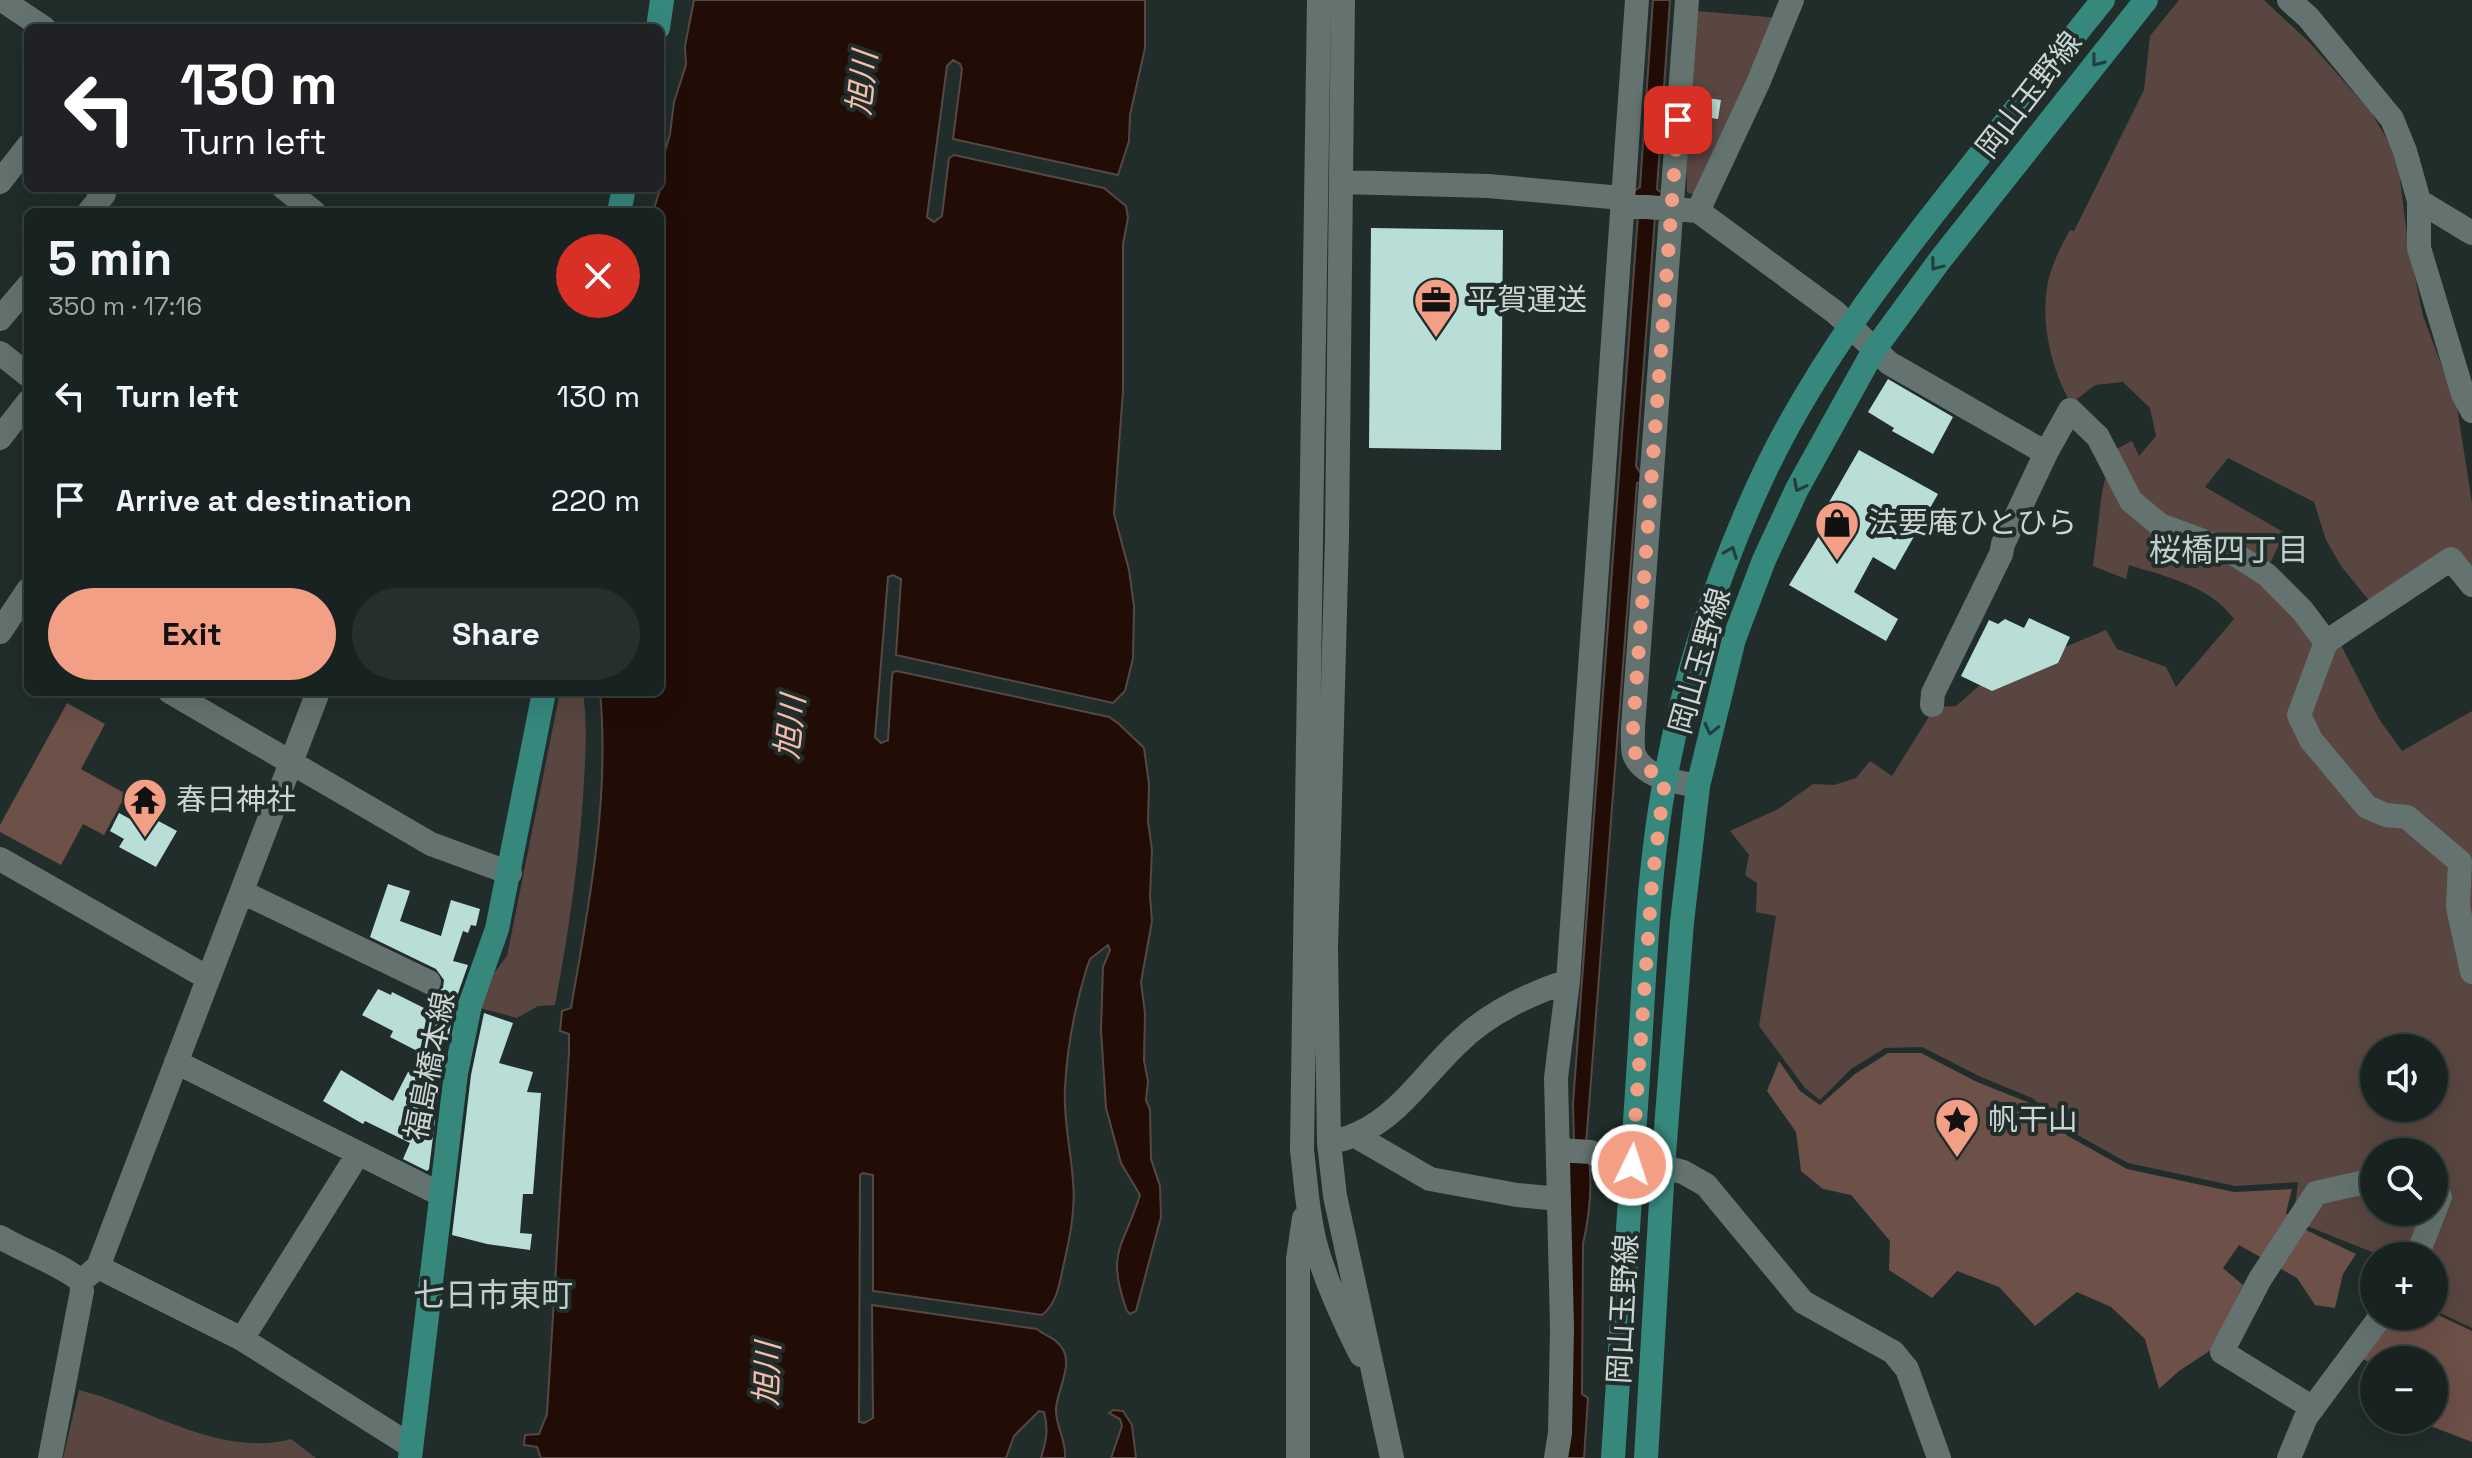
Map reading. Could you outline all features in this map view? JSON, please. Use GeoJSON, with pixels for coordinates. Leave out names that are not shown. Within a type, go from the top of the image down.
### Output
{"type":"FeatureCollection","features":[{"type":"Feature","properties":{"kind":"main road"},"geometry":{"type":"LineString","coordinates":[[659,24],[662,0]]}},
{"type":"Feature","properties":{"kind":"main road","name":"岡山玉野線"},"geometry":{"type":"LineString","coordinates":[[1613,1458],[1652,882],[1665,779],[1682,696],[1702,629],[1734,543],[1768,466],[1809,389],[1849,326],[2103,0]]}},
{"type":"Feature","properties":{"kind":"main road","name":"岡山玉野線"},"geometry":{"type":"LineString","coordinates":[[1646,1458],[1663,1167],[1682,922],[1698,786],[1734,639],[1764,560],[1797,489],[1874,350],[1940,260],[2146,0]]}},
{"type":"Feature","properties":{"kind":"main road","name":"福島橋本線"},"geometry":{"type":"LineString","coordinates":[[410,1452],[456,1073],[471,1001],[494,942],[510,873],[543,696]]}},
{"type":"Feature","properties":{"kind":"street"},"geometry":{"type":"LineString","coordinates":[[2,0],[38,24]]}},
{"type":"Feature","properties":{"kind":"street"},"geometry":{"type":"LineString","coordinates":[[1319,0],[1302,1108],[1307,1196],[1317,1249],[1335,1303],[1374,1382]]}},
{"type":"Feature","properties":{"kind":"street"},"geometry":{"type":"LineString","coordinates":[[1343,0],[1337,536],[1326,949],[1329,1143],[1335,1196],[1392,1458]]}},
{"type":"Feature","properties":{"kind":"street"},"geometry":{"type":"LineString","coordinates":[[1556,1458],[1560,1433],[1562,1328],[1559,1199],[1573,1151],[1556,1078],[1568,981],[1637,0]]}},
{"type":"Feature","properties":{"kind":"street"},"geometry":{"type":"LineString","coordinates":[[1687,0],[1666,209],[1633,727],[1634,754],[1644,767],[1665,779],[1698,786]]}},
{"type":"Feature","properties":{"kind":"street"},"geometry":{"type":"LineString","coordinates":[[1698,211],[1758,83],[1792,0]]}},
{"type":"Feature","properties":{"kind":"street"},"geometry":{"type":"LineString","coordinates":[[2289,0],[2308,17],[2392,119],[2419,201],[2419,248],[2463,394],[2472,411]]}},
{"type":"Feature","properties":{"kind":"street"},"geometry":{"type":"LineString","coordinates":[[0,182],[24,151]]}},
{"type":"Feature","properties":{"kind":"street"},"geometry":{"type":"LineString","coordinates":[[1341,182],[1488,186],[1698,211],[1835,312],[1889,363],[2046,453]]}},
{"type":"Feature","properties":{"kind":"street"},"geometry":{"type":"LineString","coordinates":[[92,208],[104,194],[102,192]]}},
{"type":"Feature","properties":{"kind":"street"},"geometry":{"type":"LineString","coordinates":[[2419,201],[2472,233]]}},
{"type":"Feature","properties":{"kind":"street"},"geometry":{"type":"LineString","coordinates":[[0,319],[24,291]]}},
{"type":"Feature","properties":{"kind":"street"},"geometry":{"type":"LineString","coordinates":[[0,353],[24,372]]}},
{"type":"Feature","properties":{"kind":"street"},"geometry":{"type":"LineString","coordinates":[[0,438],[24,407]]}},
{"type":"Feature","properties":{"kind":"street"},"geometry":{"type":"LineString","coordinates":[[1932,705],[1933,693],[2046,453],[2070,410],[2098,437],[2131,501],[2160,525],[2230,551],[2267,575],[2302,610],[2326,642]]}},
{"type":"Feature","properties":{"kind":"street"},"geometry":{"type":"LineString","coordinates":[[2472,585],[2451,559],[2326,642],[2299,715],[2311,740],[2367,807],[2386,815],[2407,817],[2460,862],[2458,907],[2472,972]]}},
{"type":"Feature","properties":{"kind":"street"},"geometry":{"type":"LineString","coordinates":[[0,632],[18,601]]}},
{"type":"Feature","properties":{"kind":"street"},"geometry":{"type":"LineString","coordinates":[[177,696],[431,844],[510,873]]}},
{"type":"Feature","properties":{"kind":"street"},"geometry":{"type":"LineString","coordinates":[[50,1458],[82,1291],[176,1062],[316,696]]}},
{"type":"Feature","properties":{"kind":"street"},"geometry":{"type":"LineString","coordinates":[[0,859],[208,978]]}},
{"type":"Feature","properties":{"kind":"street"},"geometry":{"type":"LineString","coordinates":[[242,892],[429,982]]}},
{"type":"Feature","properties":{"kind":"street"},"geometry":{"type":"LineString","coordinates":[[1329,1143],[1354,1135],[1385,1116],[1423,1081],[1459,1041],[1487,1019],[1533,993],[1568,981]]}},
{"type":"Feature","properties":{"kind":"street"},"geometry":{"type":"LineString","coordinates":[[176,1062],[440,1194]]}},
{"type":"Feature","properties":{"kind":"street"},"geometry":{"type":"LineString","coordinates":[[1354,1135],[1430,1179],[1517,1195],[1559,1199]]}},
{"type":"Feature","properties":{"kind":"street"},"geometry":{"type":"LineString","coordinates":[[1573,1151],[1608,1162],[1683,1172],[1706,1185],[1803,1302],[1893,1352],[1907,1369],[1939,1458]]}},
{"type":"Feature","properties":{"kind":"street"},"geometry":{"type":"LineString","coordinates":[[242,1339],[358,1154]]}},
{"type":"Feature","properties":{"kind":"street"},"geometry":{"type":"LineString","coordinates":[[2313,1408],[2222,1352],[2260,1279],[2316,1193],[2360,1183]]}},
{"type":"Feature","properties":{"kind":"street"},"geometry":{"type":"LineString","coordinates":[[1298,1458],[1298,1259],[1307,1196]]}},
{"type":"Feature","properties":{"kind":"street"},"geometry":{"type":"LineString","coordinates":[[0,1237],[71,1272],[90,1274],[242,1339],[410,1452]]}},
{"type":"Feature","properties":{"kind":"street"},"geometry":{"type":"LineString","coordinates":[[2289,1458],[2313,1408],[2371,1330]]}},
{"type":"Feature","properties":{"kind":"shaded area"},"geometry":{"type":"Polygon","coordinates":[[[2179,0],[2264,0],[2310,43],[2371,112],[2397,156],[2408,243],[2423,316],[2457,407],[2472,503],[2472,568],[2454,549],[2371,603],[2341,566],[2326,540],[2314,502],[2228,458],[2205,487],[2285,533],[2269,565],[2340,643],[2379,719],[2402,751],[2472,711],[2472,1328],[2448,1317],[2448,1242],[2360,1242],[2360,1247],[2307,1226],[2294,1215],[2298,1182],[2235,1186],[2128,1163],[2074,1133],[2032,1098],[1981,1077],[1922,1047],[1885,1048],[1851,1069],[1820,1100],[1805,1088],[1759,1026],[1776,916],[1756,912],[1757,883],[1745,875],[1749,855],[1730,831],[1778,809],[1813,784],[1834,785],[1856,778],[1870,761],[1892,776],[1935,707],[1956,706],[1987,679],[2106,630],[2117,649],[2166,667],[2176,687],[2234,619],[2213,598],[2173,579],[2129,565],[2126,579],[2093,566],[2102,492],[2112,451],[2132,441],[2139,456],[2156,436],[2150,408],[2123,382],[2095,385],[2071,404],[2058,376],[2046,329],[2048,282],[2060,249],[2070,230],[2074,231],[2144,90],[2150,36],[2179,0]]]}},
{"type":"Feature","properties":{"kind":"shaded area"},"geometry":{"type":"Polygon","coordinates":[[[1696,11],[1780,18],[1697,192],[1691,194],[1687,192],[1686,160],[1696,11]]]}},
{"type":"Feature","properties":{"kind":"shaded area"},"geometry":{"type":"Polygon","coordinates":[[[559,696],[583,696],[586,744],[583,797],[572,902],[555,1005],[538,1006],[517,1018],[476,1007],[482,989],[507,956],[559,696]]]}},
{"type":"Feature","properties":{"kind":"shaded area"},"geometry":{"type":"Polygon","coordinates":[[[67,703],[105,724],[81,769],[126,794],[104,835],[83,824],[61,865],[0,832],[0,825],[67,703]]]}},
{"type":"Feature","properties":{"kind":"shaded area"},"geometry":{"type":"Polygon","coordinates":[[[1888,1053],[1921,1053],[1977,1082],[2030,1103],[2068,1136],[2127,1169],[2234,1192],[2292,1189],[2286,1213],[2304,1229],[2356,1254],[2343,1274],[2335,1308],[2315,1305],[2297,1278],[2239,1245],[2223,1268],[2243,1285],[2211,1350],[2179,1371],[2159,1389],[2145,1339],[2111,1307],[2077,1292],[2035,1326],[1999,1287],[1957,1271],[1932,1298],[1889,1270],[1890,1241],[1851,1195],[1823,1189],[1801,1171],[1796,1132],[1767,1091],[1779,1061],[1800,1091],[1820,1105],[1855,1074],[1888,1053]]]}},
{"type":"Feature","properties":{"kind":"shaded area"},"geometry":{"type":"Polygon","coordinates":[[[2448,1320],[2472,1331],[2472,1442],[2448,1433],[2448,1346],[2372,1346],[2383,1330],[2448,1330],[2448,1320]]]}},
{"type":"Feature","properties":{"kind":"shaded area"},"geometry":{"type":"Polygon","coordinates":[[[79,1390],[210,1436],[237,1442],[264,1443],[291,1439],[316,1458],[63,1458],[79,1390]]]}},
{"type":"Feature","properties":{"kind":"water","name":"旭川"},"geometry":{"type":"Polygon","coordinates":[[[694,0],[1145,0],[1145,48],[1130,115],[1129,141],[1118,175],[953,139],[962,69],[953,60],[947,66],[927,217],[934,222],[942,216],[949,158],[954,155],[1104,188],[1126,206],[1123,391],[1114,514],[1129,570],[1134,606],[1133,658],[1125,691],[1113,703],[896,655],[901,579],[893,575],[888,577],[875,737],[881,743],[888,740],[892,676],[897,671],[1109,717],[1144,748],[1149,784],[1152,921],[1141,982],[1151,1159],[1160,1186],[1161,1217],[1136,1311],[1130,1314],[1127,1311],[1118,1275],[1119,1250],[1140,1195],[1121,1163],[1106,1108],[1101,1030],[1103,967],[1110,950],[1108,945],[1090,959],[1070,1042],[1065,1100],[1074,1193],[1073,1215],[1059,1284],[1053,1301],[1042,1315],[873,1291],[873,1175],[860,1175],[859,1422],[873,1418],[872,1305],[1037,1329],[1058,1343],[1066,1358],[1056,1409],[1065,1458],[1041,1458],[1046,1424],[1044,1412],[1039,1411],[1014,1436],[1006,1458],[541,1458],[537,1447],[524,1445],[525,1435],[539,1434],[547,1414],[569,1052],[569,1034],[560,1031],[562,1011],[571,1008],[596,851],[602,771],[600,696],[664,696],[664,208],[654,208],[659,192],[664,192],[664,155],[674,102],[686,65],[685,46],[694,0]]]}},
{"type":"Feature","properties":{"kind":"water"},"geometry":{"type":"Polygon","coordinates":[[[1653,0],[1670,0],[1657,189],[1662,193],[1655,217],[1636,466],[1641,474],[1637,483],[1586,1145],[1590,1182],[1583,1244],[1582,1394],[1588,1398],[1584,1458],[1565,1458],[1567,1161],[1574,1143],[1573,1104],[1638,215],[1634,191],[1640,187],[1653,0]]]}},
{"type":"Feature","properties":{"kind":"water"},"geometry":{"type":"Polygon","coordinates":[[[1113,1410],[1123,1411],[1132,1425],[1136,1458],[1111,1458],[1122,1426],[1120,1419],[1109,1413],[1113,1410]]]}},
{"type":"Feature","properties":{"kind":"building"},"geometry":{"type":"Polygon","coordinates":[[[1701,97],[1721,100],[1718,119],[1698,116],[1701,97]]]}},
{"type":"Feature","properties":{"kind":"building","name":"平賀運送"},"geometry":{"type":"Polygon","coordinates":[[[1371,228],[1503,230],[1501,450],[1369,448],[1371,228]]]}},
{"type":"Feature","properties":{"kind":"building"},"geometry":{"type":"Polygon","coordinates":[[[1888,379],[1953,417],[1933,454],[1892,431],[1894,428],[1868,412],[1888,379]]]}},
{"type":"Feature","properties":{"kind":"building"},"geometry":{"type":"Polygon","coordinates":[[[1859,450],[1938,494],[1895,570],[1873,557],[1854,592],[1898,619],[1886,641],[1789,585],[1823,529],[1816,525],[1859,450]]]}},
{"type":"Feature","properties":{"kind":"building"},"geometry":{"type":"Polygon","coordinates":[[[2029,618],[2070,637],[2058,663],[1992,691],[1961,676],[1989,620],[1998,624],[2005,619],[2024,628],[2029,618]]]}},
{"type":"Feature","properties":{"kind":"building"},"geometry":{"type":"Polygon","coordinates":[[[119,813],[145,827],[151,817],[177,831],[156,867],[119,847],[124,839],[110,831],[119,813]]]}},
{"type":"Feature","properties":{"kind":"building"},"geometry":{"type":"Polygon","coordinates":[[[388,884],[410,891],[400,921],[441,936],[451,900],[480,909],[476,926],[471,925],[468,933],[463,931],[453,961],[468,965],[455,1002],[449,1035],[436,1030],[423,1054],[390,1037],[393,1031],[362,1015],[378,989],[391,995],[392,992],[426,1009],[432,996],[443,988],[444,980],[436,969],[370,937],[388,884]]]}},
{"type":"Feature","properties":{"kind":"building"},"geometry":{"type":"Polygon","coordinates":[[[484,1013],[513,1023],[499,1063],[533,1072],[527,1092],[541,1093],[533,1194],[523,1194],[520,1233],[532,1234],[530,1250],[452,1235],[471,1075],[484,1013]]]}},
{"type":"Feature","properties":{"kind":"building"},"geometry":{"type":"Polygon","coordinates":[[[341,1070],[393,1101],[408,1072],[439,1087],[427,1171],[403,1159],[410,1143],[365,1121],[363,1124],[323,1101],[341,1070]]]}},
{"type":"Feature","properties":{"kind":"place","name":"平賀運送"},"geometry":{"type":"Point","coordinates":[1436,339]}},
{"type":"Feature","properties":{"kind":"place","name":"法要庵ひとひら"},"geometry":{"type":"Point","coordinates":[1837,562]}},
{"type":"Feature","properties":{"kind":"place","name":"春日神社"},"geometry":{"type":"Point","coordinates":[145,839]}},
{"type":"Feature","properties":{"kind":"place","name":"帆干山"},"geometry":{"type":"Point","coordinates":[1957,1159]}},
{"type":"Feature","properties":{"kind":"district","name":"桜橋四丁目"},"geometry":{"type":"Point","coordinates":[2229,550]}},
{"type":"Feature","properties":{"kind":"district","name":"七日市東町"},"geometry":{"type":"Point","coordinates":[493,1295]}},
{"type":"Feature","properties":{"kind":"route"},"geometry":{"type":"LineString","coordinates":[[1632,1165],[1652,882],[1665,779],[1644,767],[1634,754],[1633,727],[1678,120]]}}]}
